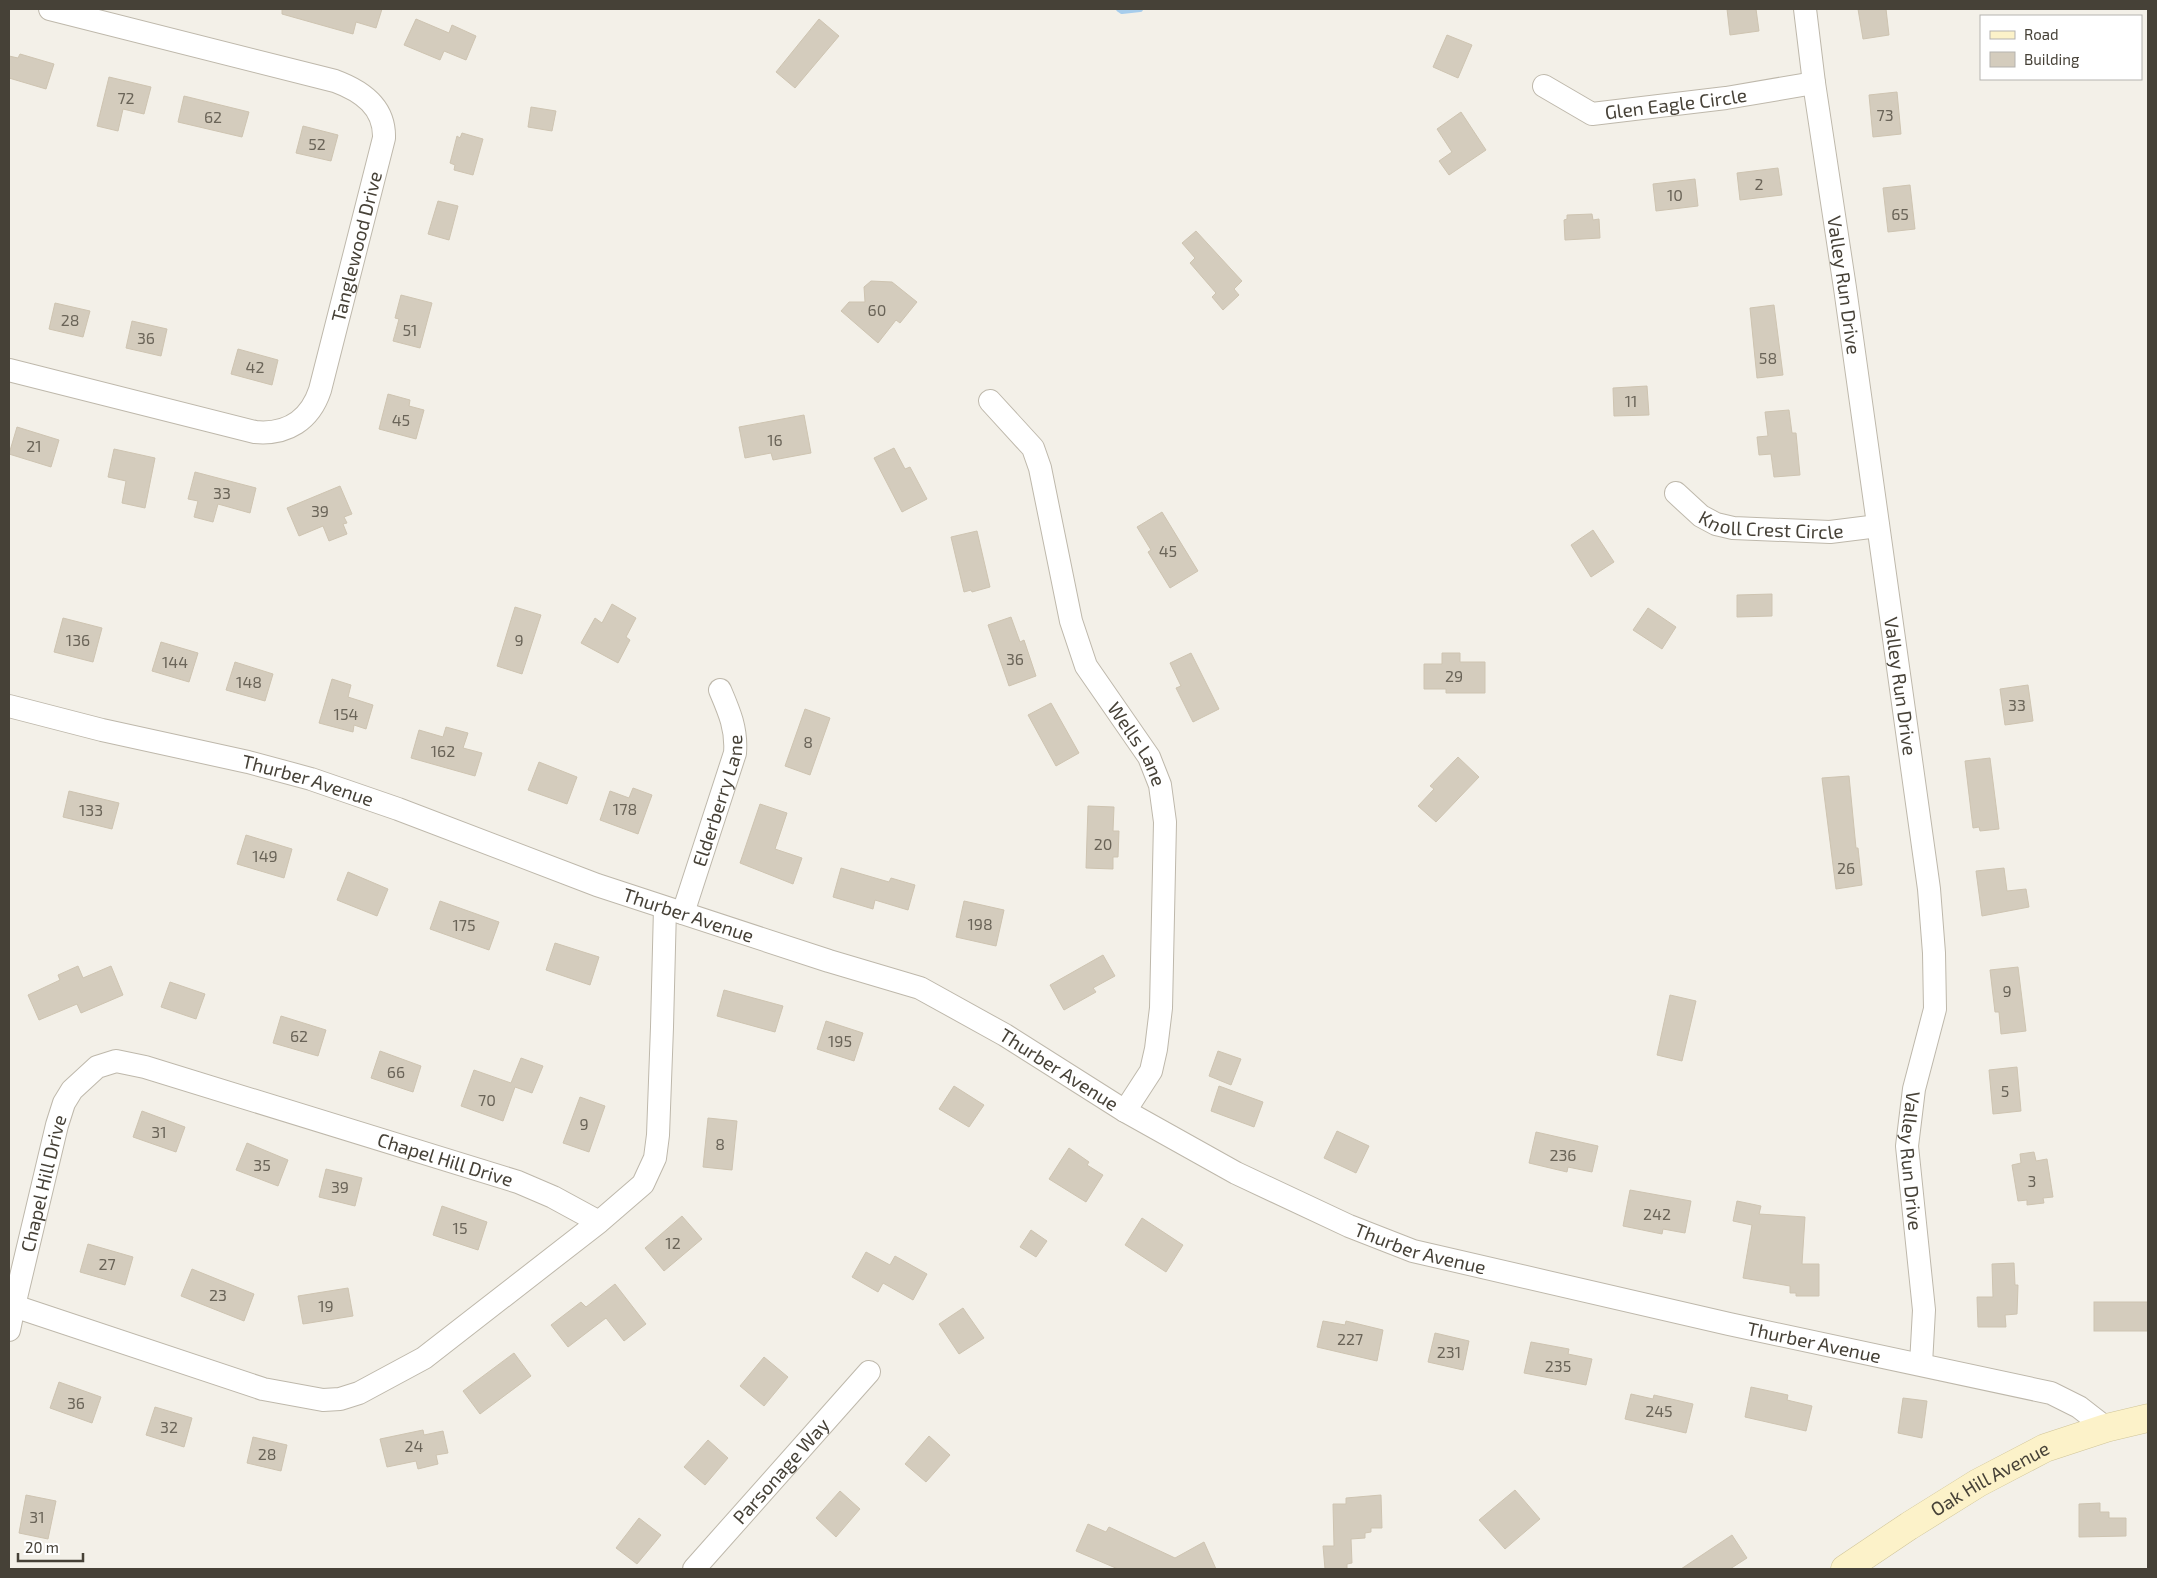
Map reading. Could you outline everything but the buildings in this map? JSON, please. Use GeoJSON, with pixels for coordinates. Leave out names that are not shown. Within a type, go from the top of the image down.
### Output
{"type":"FeatureCollection","features":[{"type":"Feature","properties":{"kind":"main road","name":"Oak Hill Avenue"},"geometry":{"type":"LineString","coordinates":[[1845,1569],[1978,1483],[2045,1448],[2106,1428],[2148,1418]]}},
{"type":"Feature","properties":{"kind":"street","name":"Tanglewood Drive"},"geometry":{"type":"LineString","coordinates":[[9,370],[255,432],[277,432],[295,424],[312,409],[320,390],[384,138],[385,127],[373,104],[364,95],[350,87],[50,9]]}},
{"type":"Feature","properties":{"kind":"street","name":"Valley Run Drive"},"geometry":{"type":"LineString","coordinates":[[1806,9],[1814,83],[1847,298],[1929,889],[1934,954],[1935,1009],[1914,1089],[1907,1146],[1924,1310],[1921,1364]]}},
{"type":"Feature","properties":{"kind":"street","name":"Glen Eagle Circle"},"geometry":{"type":"LineString","coordinates":[[1544,86],[1592,114],[1726,98],[1814,83]]}},
{"type":"Feature","properties":{"kind":"street","name":"Wells Lane"},"geometry":{"type":"LineString","coordinates":[[990,401],[1033,448],[1042,478],[1071,621],[1086,666],[1149,757],[1160,785],[1165,822],[1159,1024],[1151,1071],[1125,1111]]}},
{"type":"Feature","properties":{"kind":"street","name":"Knoll Crest Circle"},"geometry":{"type":"LineString","coordinates":[[1676,493],[1701,516],[1716,524],[1733,528],[1830,532],[1878,526]]}},
{"type":"Feature","properties":{"kind":"street","name":"Elderberry Lane"},"geometry":{"type":"LineString","coordinates":[[674,911],[735,753],[734,723],[720,690]]}},
{"type":"Feature","properties":{"kind":"street","name":"Thurber Avenue"},"geometry":{"type":"LineString","coordinates":[[9,706],[102,730],[248,762],[311,779],[398,809],[589,882],[674,911],[920,988],[1005,1035],[1125,1111],[1236,1173],[1349,1226],[1413,1251],[1729,1324],[1921,1364],[2051,1394],[2079,1407],[2106,1428]]}},
{"type":"Feature","properties":{"kind":"street"},"geometry":{"type":"LineString","coordinates":[[14,1306],[263,1390],[323,1400],[340,1399],[358,1394],[424,1358],[599,1222],[643,1184],[655,1158],[658,1135],[662,1027],[674,911]]}},
{"type":"Feature","properties":{"kind":"street","name":"Chapel Hill Drive"},"geometry":{"type":"LineString","coordinates":[[9,1330],[56,1125],[64,1103],[72,1090],[97,1067],[116,1061],[145,1067],[518,1182],[554,1197],[599,1222]]}},
{"type":"Feature","properties":{"kind":"street","name":"Parsonage Way"},"geometry":{"type":"LineString","coordinates":[[694,1569],[868,1372]]}},
{"type":"Feature","properties":{"kind":"waterway"},"geometry":{"type":"LineString","coordinates":[[1119,9],[1122,11],[1140,9]]}}]}
